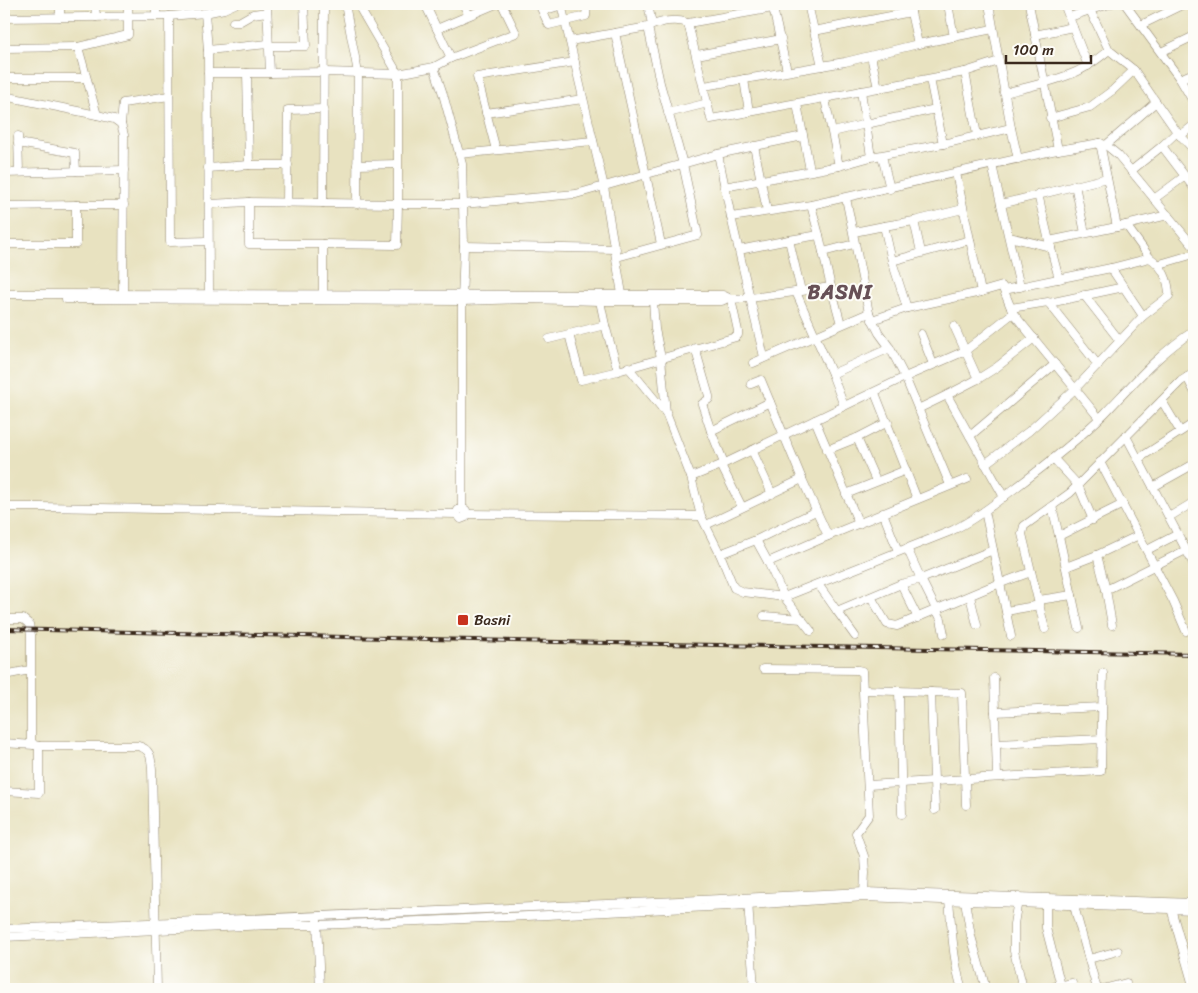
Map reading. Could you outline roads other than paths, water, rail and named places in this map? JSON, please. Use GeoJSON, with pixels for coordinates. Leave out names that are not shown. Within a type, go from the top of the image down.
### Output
{"type":"FeatureCollection","features":[{"type":"Feature","properties":{"kind":"street"},"geometry":{"type":"LineString","coordinates":[[60,4],[60,17]]}},
{"type":"Feature","properties":{"kind":"street"},"geometry":{"type":"LineString","coordinates":[[95,4],[96,17]]}},
{"type":"Feature","properties":{"kind":"street"},"geometry":{"type":"LineString","coordinates":[[4,48],[78,47],[128,35],[128,4]]}},
{"type":"Feature","properties":{"kind":"street"},"geometry":{"type":"LineString","coordinates":[[156,4],[156,16]]}},
{"type":"Feature","properties":{"kind":"street"},"geometry":{"type":"LineString","coordinates":[[4,18],[205,14],[223,6],[235,4]]}},
{"type":"Feature","properties":{"kind":"street"},"geometry":{"type":"LineString","coordinates":[[267,4],[270,73]]}},
{"type":"Feature","properties":{"kind":"street"},"geometry":{"type":"LineString","coordinates":[[208,50],[268,45],[306,46],[304,4]]}},
{"type":"Feature","properties":{"kind":"street"},"geometry":{"type":"LineString","coordinates":[[323,203],[324,4]]}},
{"type":"Feature","properties":{"kind":"street"},"geometry":{"type":"LineString","coordinates":[[345,4],[358,73],[357,204]]}},
{"type":"Feature","properties":{"kind":"street"},"geometry":{"type":"LineString","coordinates":[[425,4],[451,58]]}},
{"type":"Feature","properties":{"kind":"street"},"geometry":{"type":"LineString","coordinates":[[463,4],[469,16]]}},
{"type":"Feature","properties":{"kind":"street"},"geometry":{"type":"LineString","coordinates":[[437,30],[496,4]]}},
{"type":"Feature","properties":{"kind":"street"},"geometry":{"type":"LineString","coordinates":[[208,73],[325,72],[398,74],[434,67],[451,58],[516,33],[502,4]]}},
{"type":"Feature","properties":{"kind":"street"},"geometry":{"type":"LineString","coordinates":[[587,4],[586,16],[566,21],[549,24],[541,7],[563,4],[566,21],[570,42],[604,187],[622,294]]}},
{"type":"Feature","properties":{"kind":"street"},"geometry":{"type":"LineString","coordinates":[[464,246],[616,253],[698,235],[683,164],[668,113],[650,26],[648,4]]}},
{"type":"Feature","properties":{"kind":"street"},"geometry":{"type":"LineString","coordinates":[[570,42],[671,21],[679,20],[688,23],[796,4]]}},
{"type":"Feature","properties":{"kind":"street"},"geometry":{"type":"LineString","coordinates":[[808,4],[822,66]]}},
{"type":"Feature","properties":{"kind":"street"},"geometry":{"type":"LineString","coordinates":[[909,4],[918,44]]}},
{"type":"Feature","properties":{"kind":"street"},"geometry":{"type":"LineString","coordinates":[[954,37],[948,5],[958,4]]}},
{"type":"Feature","properties":{"kind":"street"},"geometry":{"type":"LineString","coordinates":[[989,4],[1004,93],[1018,159]]}},
{"type":"Feature","properties":{"kind":"street"},"geometry":{"type":"LineString","coordinates":[[1028,4],[1058,150]]}},
{"type":"Feature","properties":{"kind":"street"},"geometry":{"type":"LineString","coordinates":[[1064,4],[1088,66]]}},
{"type":"Feature","properties":{"kind":"street"},"geometry":{"type":"LineString","coordinates":[[1070,17],[1110,4]]}},
{"type":"Feature","properties":{"kind":"street"},"geometry":{"type":"LineString","coordinates":[[1125,4],[1180,79],[1194,102]]}},
{"type":"Feature","properties":{"kind":"street"},"geometry":{"type":"LineString","coordinates":[[1141,25],[1166,8],[1184,4]]}},
{"type":"Feature","properties":{"kind":"street"},"geometry":{"type":"LineString","coordinates":[[249,202],[249,244],[397,245],[398,74],[358,5]]}},
{"type":"Feature","properties":{"kind":"street"},"geometry":{"type":"LineString","coordinates":[[773,8],[787,71]]}},
{"type":"Feature","properties":{"kind":"street"},"geometry":{"type":"LineString","coordinates":[[1090,10],[1109,50],[1134,70],[1179,134],[1194,150]]}},
{"type":"Feature","properties":{"kind":"street"},"geometry":{"type":"LineString","coordinates":[[233,22],[239,22],[253,14],[267,12]]}},
{"type":"Feature","properties":{"kind":"street"},"geometry":{"type":"LineString","coordinates":[[814,31],[911,12]]}},
{"type":"Feature","properties":{"kind":"street"},"geometry":{"type":"LineString","coordinates":[[205,14],[208,50],[209,294]]}},
{"type":"Feature","properties":{"kind":"street"},"geometry":{"type":"LineString","coordinates":[[169,16],[170,242],[208,242]]}},
{"type":"Feature","properties":{"kind":"street"},"geometry":{"type":"LineString","coordinates":[[688,23],[711,119],[966,72],[999,62]]}},
{"type":"Feature","properties":{"kind":"street"},"geometry":{"type":"LineString","coordinates":[[1035,35],[1073,27]]}},
{"type":"Feature","properties":{"kind":"street"},"geometry":{"type":"LineString","coordinates":[[704,86],[822,66],[918,44],[993,30]]}},
{"type":"Feature","properties":{"kind":"street"},"geometry":{"type":"LineString","coordinates":[[615,33],[661,244]]}},
{"type":"Feature","properties":{"kind":"street"},"geometry":{"type":"LineString","coordinates":[[1160,52],[1194,36]]}},
{"type":"Feature","properties":{"kind":"street"},"geometry":{"type":"LineString","coordinates":[[697,55],[781,39]]}},
{"type":"Feature","properties":{"kind":"street"},"geometry":{"type":"LineString","coordinates":[[78,47],[97,115]]}},
{"type":"Feature","properties":{"kind":"street"},"geometry":{"type":"LineString","coordinates":[[1004,93],[1077,72],[1109,50]]}},
{"type":"Feature","properties":{"kind":"street"},"geometry":{"type":"LineString","coordinates":[[871,56],[878,88]]}},
{"type":"Feature","properties":{"kind":"street"},"geometry":{"type":"LineString","coordinates":[[496,150],[477,77],[575,62]]}},
{"type":"Feature","properties":{"kind":"street"},"geometry":{"type":"LineString","coordinates":[[434,67],[462,164],[464,246],[462,297],[462,512]]}},
{"type":"Feature","properties":{"kind":"street"},"geometry":{"type":"LineString","coordinates":[[1050,118],[1090,107],[1113,90],[1134,70]]}},
{"type":"Feature","properties":{"kind":"street"},"geometry":{"type":"LineString","coordinates":[[966,72],[978,135]]}},
{"type":"Feature","properties":{"kind":"street"},"geometry":{"type":"LineString","coordinates":[[247,73],[249,165]]}},
{"type":"Feature","properties":{"kind":"street"},"geometry":{"type":"LineString","coordinates":[[1180,79],[1194,73]]}},
{"type":"Feature","properties":{"kind":"street"},"geometry":{"type":"LineString","coordinates":[[4,78],[86,78]]}},
{"type":"Feature","properties":{"kind":"street"},"geometry":{"type":"LineString","coordinates":[[744,79],[749,112]]}},
{"type":"Feature","properties":{"kind":"street"},"geometry":{"type":"LineString","coordinates":[[930,79],[943,144]]}},
{"type":"Feature","properties":{"kind":"street"},"geometry":{"type":"LineString","coordinates":[[861,91],[871,158]]}},
{"type":"Feature","properties":{"kind":"street"},"geometry":{"type":"LineString","coordinates":[[4,96],[114,119],[121,124]]}},
{"type":"Feature","properties":{"kind":"street"},"geometry":{"type":"LineString","coordinates":[[123,294],[124,135],[121,124],[123,103],[169,96]]}},
{"type":"Feature","properties":{"kind":"street"},"geometry":{"type":"LineString","coordinates":[[486,113],[583,99]]}},
{"type":"Feature","properties":{"kind":"street"},"geometry":{"type":"LineString","coordinates":[[825,99],[840,166]]}},
{"type":"Feature","properties":{"kind":"street"},"geometry":{"type":"LineString","coordinates":[[731,217],[811,206],[1058,150],[1103,144],[1156,102]]}},
{"type":"Feature","properties":{"kind":"street"},"geometry":{"type":"LineString","coordinates":[[668,113],[708,103]]}},
{"type":"Feature","properties":{"kind":"street"},"geometry":{"type":"LineString","coordinates":[[797,104],[810,170]]}},
{"type":"Feature","properties":{"kind":"street"},"geometry":{"type":"LineString","coordinates":[[287,203],[288,110],[324,109]]}},
{"type":"Feature","properties":{"kind":"street"},"geometry":{"type":"LineString","coordinates":[[833,132],[936,109]]}},
{"type":"Feature","properties":{"kind":"street"},"geometry":{"type":"LineString","coordinates":[[1131,171],[1162,146],[1194,125]]}},
{"type":"Feature","properties":{"kind":"street"},"geometry":{"type":"LineString","coordinates":[[724,186],[840,166],[1011,128]]}},
{"type":"Feature","properties":{"kind":"street"},"geometry":{"type":"LineString","coordinates":[[208,204],[249,202],[463,204],[576,194],[718,154],[803,136]]}},
{"type":"Feature","properties":{"kind":"street"},"geometry":{"type":"LineString","coordinates":[[19,172],[18,140],[75,153],[76,171]]}},
{"type":"Feature","properties":{"kind":"street"},"geometry":{"type":"LineString","coordinates":[[459,154],[593,141]]}},
{"type":"Feature","properties":{"kind":"street"},"geometry":{"type":"LineString","coordinates":[[1103,144],[1118,155],[1194,247]]}},
{"type":"Feature","properties":{"kind":"street"},"geometry":{"type":"LineString","coordinates":[[1103,144],[1106,178],[1117,227]]}},
{"type":"Feature","properties":{"kind":"street"},"geometry":{"type":"LineString","coordinates":[[754,146],[767,211]]}},
{"type":"Feature","properties":{"kind":"street"},"geometry":{"type":"LineString","coordinates":[[1162,146],[1194,188]]}},
{"type":"Feature","properties":{"kind":"street"},"geometry":{"type":"LineString","coordinates":[[718,154],[764,357]]}},
{"type":"Feature","properties":{"kind":"street"},"geometry":{"type":"LineString","coordinates":[[882,156],[890,189]]}},
{"type":"Feature","properties":{"kind":"street"},"geometry":{"type":"LineString","coordinates":[[357,164],[397,164]]}},
{"type":"Feature","properties":{"kind":"street"},"geometry":{"type":"LineString","coordinates":[[208,168],[288,165]]}},
{"type":"Feature","properties":{"kind":"street"},"geometry":{"type":"LineString","coordinates":[[992,165],[1020,287]]}},
{"type":"Feature","properties":{"kind":"street"},"geometry":{"type":"LineString","coordinates":[[4,172],[124,170]]}},
{"type":"Feature","properties":{"kind":"street"},"geometry":{"type":"LineString","coordinates":[[956,173],[981,292]]}},
{"type":"Feature","properties":{"kind":"street"},"geometry":{"type":"LineString","coordinates":[[1154,199],[1186,176]]}},
{"type":"Feature","properties":{"kind":"street"},"geometry":{"type":"LineString","coordinates":[[1001,204],[1106,178]]}},
{"type":"Feature","properties":{"kind":"street"},"geometry":{"type":"LineString","coordinates":[[1075,185],[1085,233]]}},
{"type":"Feature","properties":{"kind":"street"},"geometry":{"type":"LineString","coordinates":[[1038,194],[1059,279]]}},
{"type":"Feature","properties":{"kind":"street"},"geometry":{"type":"LineString","coordinates":[[846,198],[870,316],[905,377],[950,486]]}},
{"type":"Feature","properties":{"kind":"street"},"geometry":{"type":"LineString","coordinates":[[4,244],[76,244],[76,205]]}},
{"type":"Feature","properties":{"kind":"street"},"geometry":{"type":"LineString","coordinates":[[4,206],[124,205]]}},
{"type":"Feature","properties":{"kind":"street"},"geometry":{"type":"LineString","coordinates":[[811,206],[842,324]]}},
{"type":"Feature","properties":{"kind":"street"},"geometry":{"type":"LineString","coordinates":[[854,232],[914,221],[963,209]]}},
{"type":"Feature","properties":{"kind":"street"},"geometry":{"type":"LineString","coordinates":[[1008,237],[1050,244],[1085,233],[1168,215]]}},
{"type":"Feature","properties":{"kind":"street"},"geometry":{"type":"LineString","coordinates":[[914,221],[921,252]]}},
{"type":"Feature","properties":{"kind":"street"},"geometry":{"type":"LineString","coordinates":[[985,464],[1029,431],[1098,365],[1143,316],[1168,296],[1166,280],[1160,264],[1150,258],[1126,225]]}},
{"type":"Feature","properties":{"kind":"street"},"geometry":{"type":"LineString","coordinates":[[884,226],[892,261],[907,308]]}},
{"type":"Feature","properties":{"kind":"street"},"geometry":{"type":"LineString","coordinates":[[1187,238],[1194,231]]}},
{"type":"Feature","properties":{"kind":"street"},"geometry":{"type":"LineString","coordinates":[[739,250],[819,235]]}},
{"type":"Feature","properties":{"kind":"street"},"geometry":{"type":"LineString","coordinates":[[789,240],[799,292],[815,337],[844,406]]}},
{"type":"Feature","properties":{"kind":"street"},"geometry":{"type":"LineString","coordinates":[[892,261],[970,240]]}},
{"type":"Feature","properties":{"kind":"street"},"geometry":{"type":"LineString","coordinates":[[323,244],[323,294]]}},
{"type":"Feature","properties":{"kind":"street"},"geometry":{"type":"LineString","coordinates":[[823,252],[854,244]]}},
{"type":"Feature","properties":{"kind":"street"},"geometry":{"type":"LineString","coordinates":[[1160,264],[1194,254]]}},
{"type":"Feature","properties":{"kind":"street"},"geometry":{"type":"LineString","coordinates":[[1004,290],[1150,258]]}},
{"type":"Feature","properties":{"kind":"street"},"geometry":{"type":"LineString","coordinates":[[1111,268],[1143,316]]}},
{"type":"Feature","properties":{"kind":"street"},"geometry":{"type":"LineString","coordinates":[[753,364],[764,357],[842,324],[1002,286],[1012,310],[1099,418]]}},
{"type":"Feature","properties":{"kind":"street"},"geometry":{"type":"LineString","coordinates":[[4,299],[344,296],[600,301],[722,300],[831,287]]}},
{"type":"Feature","properties":{"kind":"street"},"geometry":{"type":"LineString","coordinates":[[691,477],[784,436],[905,377],[965,351],[1012,310],[1124,287]]}},
{"type":"Feature","properties":{"kind":"street"},"geometry":{"type":"LineString","coordinates":[[4,294],[323,294],[344,296]]}},
{"type":"Feature","properties":{"kind":"street"},"geometry":{"type":"LineString","coordinates":[[462,297],[622,294],[723,295],[730,298]]}},
{"type":"Feature","properties":{"kind":"street"},"geometry":{"type":"LineString","coordinates":[[1084,296],[1120,341]]}},
{"type":"Feature","properties":{"kind":"street"},"geometry":{"type":"LineString","coordinates":[[569,334],[581,380],[736,337],[738,335],[730,298]]}},
{"type":"Feature","properties":{"kind":"street"},"geometry":{"type":"LineString","coordinates":[[600,301],[618,370]]}},
{"type":"Feature","properties":{"kind":"street"},"geometry":{"type":"LineString","coordinates":[[653,301],[666,413],[691,477],[701,516],[734,588],[743,592],[784,597],[951,531],[985,511],[1054,459],[1144,373],[1194,331]]}},
{"type":"Feature","properties":{"kind":"street"},"geometry":{"type":"LineString","coordinates":[[1049,303],[1098,365]]}},
{"type":"Feature","properties":{"kind":"street"},"geometry":{"type":"LineString","coordinates":[[549,339],[605,325]]}},
{"type":"Feature","properties":{"kind":"street"},"geometry":{"type":"LineString","coordinates":[[954,326],[978,379]]}},
{"type":"Feature","properties":{"kind":"street"},"geometry":{"type":"LineString","coordinates":[[921,334],[934,364]]}},
{"type":"Feature","properties":{"kind":"street"},"geometry":{"type":"LineString","coordinates":[[918,409],[978,379],[1034,338]]}},
{"type":"Feature","properties":{"kind":"street"},"geometry":{"type":"LineString","coordinates":[[696,348],[710,396],[702,404],[723,464],[742,507]]}},
{"type":"Feature","properties":{"kind":"street"},"geometry":{"type":"LineString","coordinates":[[832,374],[890,348]]}},
{"type":"Feature","properties":{"kind":"street"},"geometry":{"type":"LineString","coordinates":[[970,436],[1055,364]]}},
{"type":"Feature","properties":{"kind":"street"},"geometry":{"type":"LineString","coordinates":[[628,367],[666,413]]}},
{"type":"Feature","properties":{"kind":"street"},"geometry":{"type":"LineString","coordinates":[[1045,629],[1022,534],[1023,528],[1078,485],[1162,400],[1194,373]]}},
{"type":"Feature","properties":{"kind":"street"},"geometry":{"type":"LineString","coordinates":[[1187,378],[1194,391]]}},
{"type":"Feature","properties":{"kind":"street"},"geometry":{"type":"LineString","coordinates":[[751,384],[760,380],[828,536]]}},
{"type":"Feature","properties":{"kind":"street"},"geometry":{"type":"LineString","coordinates":[[875,393],[917,499]]}},
{"type":"Feature","properties":{"kind":"street"},"geometry":{"type":"LineString","coordinates":[[947,395],[1004,497]]}},
{"type":"Feature","properties":{"kind":"street"},"geometry":{"type":"LineString","coordinates":[[1162,400],[1180,431]]}},
{"type":"Feature","properties":{"kind":"street"},"geometry":{"type":"LineString","coordinates":[[711,431],[770,402]]}},
{"type":"Feature","properties":{"kind":"street"},"geometry":{"type":"LineString","coordinates":[[815,420],[858,524]]}},
{"type":"Feature","properties":{"kind":"street"},"geometry":{"type":"LineString","coordinates":[[827,450],[857,438],[888,422]]}},
{"type":"Feature","properties":{"kind":"street"},"geometry":{"type":"LineString","coordinates":[[1138,458],[1194,423]]}},
{"type":"Feature","properties":{"kind":"street"},"geometry":{"type":"LineString","coordinates":[[1126,436],[1194,565]]}},
{"type":"Feature","properties":{"kind":"street"},"geometry":{"type":"LineString","coordinates":[[857,438],[876,481]]}},
{"type":"Feature","properties":{"kind":"street"},"geometry":{"type":"LineString","coordinates":[[752,450],[772,494]]}},
{"type":"Feature","properties":{"kind":"street"},"geometry":{"type":"LineString","coordinates":[[1054,459],[1078,485],[1093,520]]}},
{"type":"Feature","properties":{"kind":"street"},"geometry":{"type":"LineString","coordinates":[[1100,462],[1147,550],[1186,631]]}},
{"type":"Feature","properties":{"kind":"street"},"geometry":{"type":"LineString","coordinates":[[1153,487],[1194,464]]}},
{"type":"Feature","properties":{"kind":"street"},"geometry":{"type":"LineString","coordinates":[[846,494],[906,470]]}},
{"type":"Feature","properties":{"kind":"street"},"geometry":{"type":"LineString","coordinates":[[706,525],[802,479]]}},
{"type":"Feature","properties":{"kind":"street"},"geometry":{"type":"LineString","coordinates":[[768,562],[967,479]]}},
{"type":"Feature","properties":{"kind":"street"},"geometry":{"type":"LineString","coordinates":[[1169,517],[1194,502]]}},
{"type":"Feature","properties":{"kind":"street"},"geometry":{"type":"LineString","coordinates":[[1059,536],[1122,504]]}},
{"type":"Feature","properties":{"kind":"street"},"geometry":{"type":"LineString","coordinates":[[1052,506],[1079,628]]}},
{"type":"Feature","properties":{"kind":"street"},"geometry":{"type":"LineString","coordinates":[[4,507],[701,516]]}},
{"type":"Feature","properties":{"kind":"street"},"geometry":{"type":"LineString","coordinates":[[720,554],[756,540],[816,511]]}},
{"type":"Feature","properties":{"kind":"street"},"geometry":{"type":"LineString","coordinates":[[985,511],[1011,636]]}},
{"type":"Feature","properties":{"kind":"street"},"geometry":{"type":"LineString","coordinates":[[883,513],[898,551]]}},
{"type":"Feature","properties":{"kind":"street"},"geometry":{"type":"LineString","coordinates":[[1147,550],[1178,534]]}},
{"type":"Feature","properties":{"kind":"street"},"geometry":{"type":"LineString","coordinates":[[1066,567],[1097,555],[1138,535]]}},
{"type":"Feature","properties":{"kind":"street"},"geometry":{"type":"LineString","coordinates":[[756,540],[784,597],[811,632]]}},
{"type":"Feature","properties":{"kind":"street"},"geometry":{"type":"LineString","coordinates":[[907,548],[935,610],[941,619],[944,634]]}},
{"type":"Feature","properties":{"kind":"street"},"geometry":{"type":"LineString","coordinates":[[837,611],[993,550]]}},
{"type":"Feature","properties":{"kind":"street"},"geometry":{"type":"LineString","coordinates":[[1106,590],[1186,550]]}},
{"type":"Feature","properties":{"kind":"street"},"geometry":{"type":"LineString","coordinates":[[1097,555],[1106,590],[1112,626]]}},
{"type":"Feature","properties":{"kind":"street"},"geometry":{"type":"LineString","coordinates":[[871,597],[887,624],[897,626],[1032,572]]}},
{"type":"Feature","properties":{"kind":"street"},"geometry":{"type":"LineString","coordinates":[[818,584],[855,636]]}},
{"type":"Feature","properties":{"kind":"street"},"geometry":{"type":"LineString","coordinates":[[902,584],[918,618]]}},
{"type":"Feature","properties":{"kind":"street"},"geometry":{"type":"LineString","coordinates":[[1006,611],[1072,595]]}},
{"type":"Feature","properties":{"kind":"street"},"geometry":{"type":"LineString","coordinates":[[970,596],[977,625]]}},
{"type":"Feature","properties":{"kind":"street"},"geometry":{"type":"LineString","coordinates":[[764,616],[802,620]]}},
{"type":"Feature","properties":{"kind":"street"},"geometry":{"type":"LineString","coordinates":[[4,619],[23,619],[29,624],[31,636],[31,741],[37,746],[39,793],[4,791]]}},
{"type":"Feature","properties":{"kind":"street"},"geometry":{"type":"LineString","coordinates":[[763,669],[862,671],[869,815],[857,829],[856,833],[864,856],[864,895]]}},
{"type":"Feature","properties":{"kind":"street"},"geometry":{"type":"LineString","coordinates":[[4,675],[30,670]]}},
{"type":"Feature","properties":{"kind":"street"},"geometry":{"type":"LineString","coordinates":[[868,784],[1101,771],[1103,673]]}},
{"type":"Feature","properties":{"kind":"street"},"geometry":{"type":"LineString","coordinates":[[994,678],[998,776]]}},
{"type":"Feature","properties":{"kind":"street"},"geometry":{"type":"LineString","coordinates":[[864,690],[962,692],[966,805]]}},
{"type":"Feature","properties":{"kind":"street"},"geometry":{"type":"LineString","coordinates":[[899,691],[902,814]]}},
{"type":"Feature","properties":{"kind":"street"},"geometry":{"type":"LineString","coordinates":[[931,692],[935,810]]}},
{"type":"Feature","properties":{"kind":"street"},"geometry":{"type":"LineString","coordinates":[[995,712],[1102,707]]}},
{"type":"Feature","properties":{"kind":"street"},"geometry":{"type":"LineString","coordinates":[[996,744],[1102,739]]}},
{"type":"Feature","properties":{"kind":"street"},"geometry":{"type":"LineString","coordinates":[[4,743],[37,746],[138,746],[145,748],[149,752],[152,769],[157,989]]}},
{"type":"Feature","properties":{"kind":"street"},"geometry":{"type":"LineString","coordinates":[[864,895],[966,901],[1018,901],[1074,906],[1170,906],[1194,903]]}},
{"type":"Feature","properties":{"kind":"street"},"geometry":{"type":"LineString","coordinates":[[4,929],[317,925],[864,895],[1170,906],[1194,910]]}},
{"type":"Feature","properties":{"kind":"street"},"geometry":{"type":"LineString","coordinates":[[949,900],[952,939],[958,978],[962,989]]}},
{"type":"Feature","properties":{"kind":"street"},"geometry":{"type":"LineString","coordinates":[[4,937],[316,916],[748,901]]}},
{"type":"Feature","properties":{"kind":"street"},"geometry":{"type":"LineString","coordinates":[[748,901],[754,989]]}},
{"type":"Feature","properties":{"kind":"street"},"geometry":{"type":"LineString","coordinates":[[966,901],[970,936],[986,989]]}},
{"type":"Feature","properties":{"kind":"street"},"geometry":{"type":"LineString","coordinates":[[1018,901],[1014,924],[1014,950],[1023,989]]}},
{"type":"Feature","properties":{"kind":"street"},"geometry":{"type":"LineString","coordinates":[[1046,905],[1046,928],[1061,986]]}},
{"type":"Feature","properties":{"kind":"street"},"geometry":{"type":"LineString","coordinates":[[1074,906],[1097,989]]}},
{"type":"Feature","properties":{"kind":"street"},"geometry":{"type":"LineString","coordinates":[[1170,906],[1194,989]]}},
{"type":"Feature","properties":{"kind":"street"},"geometry":{"type":"LineString","coordinates":[[316,916],[320,989]]}},
{"type":"Feature","properties":{"kind":"street"},"geometry":{"type":"LineString","coordinates":[[1089,959],[1118,951]]}},
{"type":"Feature","properties":{"kind":"street"},"geometry":{"type":"LineString","coordinates":[[1046,989],[1072,983]]}},
{"type":"Feature","properties":{"kind":"street"},"geometry":{"type":"LineString","coordinates":[[1103,989],[1126,983]]}},
{"type":"Feature","properties":{"kind":"railway"},"geometry":{"type":"LineString","coordinates":[[4,629],[1194,654]]}},
{"type":"Feature","properties":{"kind":"place","name":"Basni"},"geometry":{"type":"Point","coordinates":[463,620]}},
{"type":"Feature","properties":{"kind":"district","name":"BASNI"},"geometry":{"type":"Point","coordinates":[840,292]}}]}
